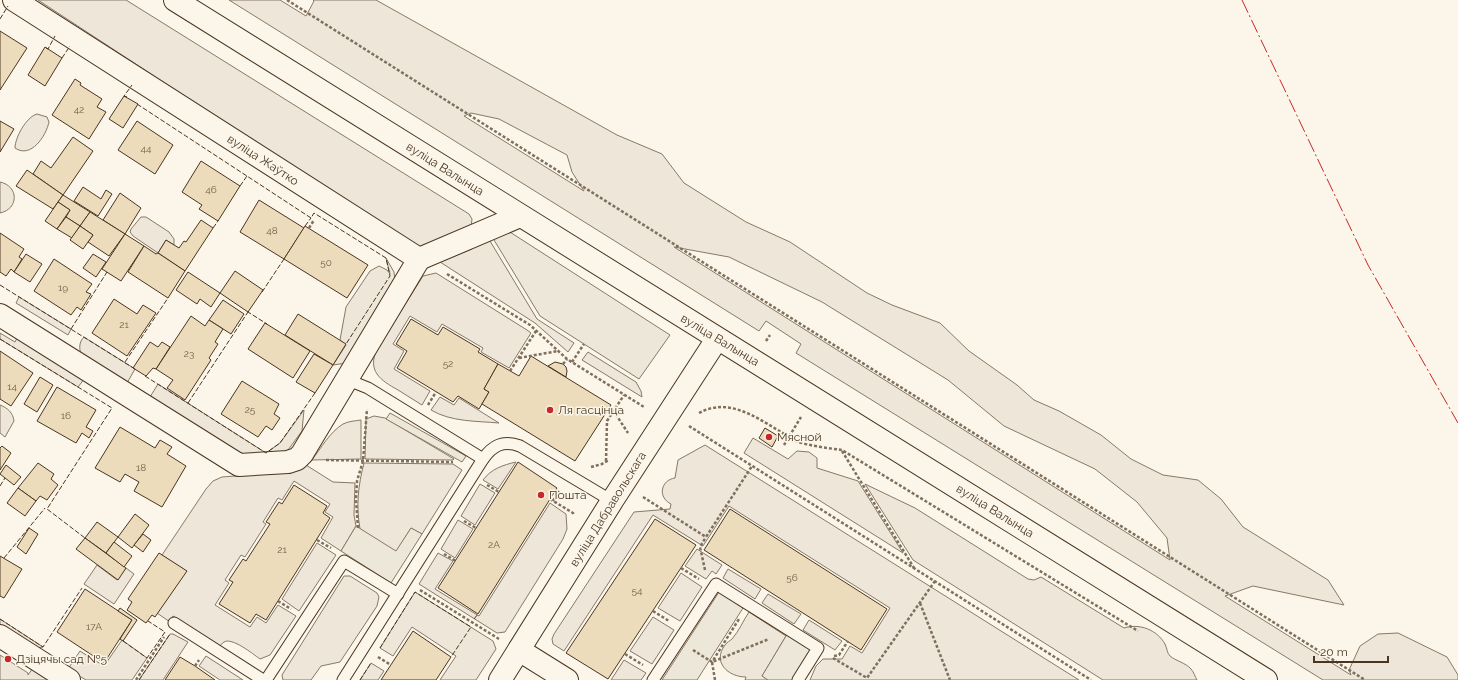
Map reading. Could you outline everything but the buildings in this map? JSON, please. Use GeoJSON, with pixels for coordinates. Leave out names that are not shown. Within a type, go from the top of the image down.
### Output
{"type":"FeatureCollection","features":[{"type":"Feature","properties":{"kind":"street","name":"вуліца Жаўтко"},"geometry":{"type":"LineString","coordinates":[[14,0],[419,260]]}},
{"type":"Feature","properties":{"kind":"street","name":"вуліца Валынца"},"geometry":{"type":"LineString","coordinates":[[175,0],[1266,680]]}},
{"type":"Feature","properties":{"kind":"street"},"geometry":{"type":"LineString","coordinates":[[0,315],[239,465],[288,462],[297,459],[302,454],[419,260],[520,216]]}},
{"type":"Feature","properties":{"kind":"street","name":"вуліца Дабравольскага"},"geometry":{"type":"LineString","coordinates":[[500,680],[511,646],[612,501],[717,339]]}},
{"type":"Feature","properties":{"kind":"street"},"geometry":{"type":"LineString","coordinates":[[0,636],[69,680]]}},
{"type":"Feature","properties":{"kind":"street"},"geometry":{"type":"LineString","coordinates":[[511,646],[567,680]]}},
{"type":"Feature","properties":{"kind":"lane"},"geometry":{"type":"LineString","coordinates":[[348,380],[368,388],[483,459]]}},
{"type":"Feature","properties":{"kind":"lane"},"geometry":{"type":"LineString","coordinates":[[343,680],[483,459],[489,451],[495,447],[511,443],[520,446],[612,501]]}},
{"type":"Feature","properties":{"kind":"lane"},"geometry":{"type":"LineString","coordinates":[[266,680],[344,561],[398,594]]}},
{"type":"Feature","properties":{"kind":"lane"},"geometry":{"type":"LineString","coordinates":[[653,680],[716,584],[818,648],[798,680]]}},
{"type":"Feature","properties":{"kind":"lane"},"geometry":{"type":"LineString","coordinates":[[174,623],[263,680]]}},
{"type":"Feature","properties":{"kind":"path"},"geometry":{"type":"LineString","coordinates":[[287,0],[1365,680]]}},
{"type":"Feature","properties":{"kind":"path"},"geometry":{"type":"LineString","coordinates":[[444,272],[530,325],[572,362],[645,408]]}},
{"type":"Feature","properties":{"kind":"path"},"geometry":{"type":"LineString","coordinates":[[510,371],[536,331]]}},
{"type":"Feature","properties":{"kind":"path"},"geometry":{"type":"LineString","coordinates":[[572,362],[584,344]]}},
{"type":"Feature","properties":{"kind":"path"},"geometry":{"type":"LineString","coordinates":[[519,358],[558,351]]}},
{"type":"Feature","properties":{"kind":"path"},"geometry":{"type":"LineString","coordinates":[[563,364],[567,358]]}},
{"type":"Feature","properties":{"kind":"path"},"geometry":{"type":"LineString","coordinates":[[358,528],[356,500],[357,481],[363,461],[368,388]]}},
{"type":"Feature","properties":{"kind":"path"},"geometry":{"type":"LineString","coordinates":[[427,405],[436,392]]}},
{"type":"Feature","properties":{"kind":"path"},"geometry":{"type":"LineString","coordinates":[[606,462],[607,421],[624,395]]}},
{"type":"Feature","properties":{"kind":"path"},"geometry":{"type":"LineString","coordinates":[[784,445],[813,397]]}},
{"type":"Feature","properties":{"kind":"path"},"geometry":{"type":"LineString","coordinates":[[613,410],[629,434]]}},
{"type":"Feature","properties":{"kind":"path"},"geometry":{"type":"LineString","coordinates":[[759,419],[796,441],[842,450],[1138,631]]}},
{"type":"Feature","properties":{"kind":"path"},"geometry":{"type":"LineString","coordinates":[[684,424],[1091,680]]}},
{"type":"Feature","properties":{"kind":"path"},"geometry":{"type":"LineString","coordinates":[[842,450],[914,568]]}},
{"type":"Feature","properties":{"kind":"path"},"geometry":{"type":"LineString","coordinates":[[297,459],[454,462]]}},
{"type":"Feature","properties":{"kind":"path"},"geometry":{"type":"LineString","coordinates":[[705,573],[700,547],[752,466]]}},
{"type":"Feature","properties":{"kind":"path"},"geometry":{"type":"LineString","coordinates":[[639,494],[706,537]]}},
{"type":"Feature","properties":{"kind":"path"},"geometry":{"type":"LineString","coordinates":[[550,499],[573,513],[575,518]]}},
{"type":"Feature","properties":{"kind":"path"},"geometry":{"type":"LineString","coordinates":[[681,568],[701,580]]}},
{"type":"Feature","properties":{"kind":"path"},"geometry":{"type":"LineString","coordinates":[[867,678],[935,581]]}},
{"type":"Feature","properties":{"kind":"path"},"geometry":{"type":"LineString","coordinates":[[406,582],[511,646]]}},
{"type":"Feature","properties":{"kind":"path"},"geometry":{"type":"LineString","coordinates":[[278,601],[294,611]]}},
{"type":"Feature","properties":{"kind":"path"},"geometry":{"type":"LineString","coordinates":[[920,603],[950,680]]}},
{"type":"Feature","properties":{"kind":"path"},"geometry":{"type":"LineString","coordinates":[[715,680],[712,662],[748,605]]}},
{"type":"Feature","properties":{"kind":"path"},"geometry":{"type":"LineString","coordinates":[[653,611],[673,623]]}},
{"type":"Feature","properties":{"kind":"path"},"geometry":{"type":"LineString","coordinates":[[136,680],[174,623]]}},
{"type":"Feature","properties":{"kind":"path"},"geometry":{"type":"LineString","coordinates":[[712,662],[789,631]]}},
{"type":"Feature","properties":{"kind":"path"},"geometry":{"type":"LineString","coordinates":[[833,651],[840,655]]}},
{"type":"Feature","properties":{"kind":"path"},"geometry":{"type":"LineString","coordinates":[[626,654],[645,666]]}},
{"type":"Feature","properties":{"kind":"path"},"geometry":{"type":"LineString","coordinates":[[832,657],[870,680]]}},
{"type":"Feature","properties":{"kind":"shaded area"},"geometry":{"type":"Polygon","coordinates":[[[38,0],[126,0],[469,214],[472,219],[471,227],[420,247],[406,241],[38,0]]]}},
{"type":"Feature","properties":{"kind":"shaded area"},"geometry":{"type":"Polygon","coordinates":[[[229,0],[280,0],[306,16],[314,1],[313,0],[376,0],[617,135],[662,154],[684,183],[746,222],[790,242],[867,293],[892,305],[940,323],[969,351],[1017,385],[1034,400],[1059,411],[1101,435],[1131,459],[1163,475],[1198,480],[1221,499],[1243,527],[1328,580],[1344,605],[1253,586],[1225,596],[1351,675],[1349,670],[1360,646],[1378,634],[1398,633],[1447,657],[1458,675],[1458,680],[1323,680],[796,353],[801,344],[766,321],[759,331],[229,0]],[[471,113],[464,116],[584,191],[572,172],[567,155],[499,119],[471,113]],[[674,247],[1170,560],[1167,538],[1137,502],[1095,469],[1004,426],[948,380],[822,302],[729,257],[674,247]]]}},
{"type":"Feature","properties":{"kind":"shaded area"},"geometry":{"type":"Polygon","coordinates":[[[37,114],[47,117],[49,122],[45,134],[37,144],[27,151],[21,151],[15,148],[17,139],[25,123],[37,114]]]}},
{"type":"Feature","properties":{"kind":"shaded area"},"geometry":{"type":"Polygon","coordinates":[[[0,182],[11,188],[14,198],[11,207],[0,213],[0,182]]]}},
{"type":"Feature","properties":{"kind":"shaded area"},"geometry":{"type":"Polygon","coordinates":[[[141,217],[146,217],[169,232],[174,239],[174,245],[166,240],[158,253],[133,236],[130,232],[131,229],[141,217]]]}},
{"type":"Feature","properties":{"kind":"shaded area"},"geometry":{"type":"Polygon","coordinates":[[[499,225],[670,335],[639,379],[540,316],[488,230],[499,225]]]}},
{"type":"Feature","properties":{"kind":"shaded area"},"geometry":{"type":"Polygon","coordinates":[[[490,241],[537,319],[574,343],[568,352],[535,323],[440,262],[472,249],[474,246],[490,241]]]}},
{"type":"Feature","properties":{"kind":"shaded area"},"geometry":{"type":"Polygon","coordinates":[[[386,258],[394,272],[395,281],[347,363],[333,365],[346,345],[340,340],[346,307],[370,271],[379,266],[387,270],[390,274],[386,258]]]}},
{"type":"Feature","properties":{"kind":"shaded area"},"geometry":{"type":"Polygon","coordinates":[[[436,273],[531,333],[509,368],[481,352],[483,348],[442,324],[437,332],[410,316],[393,344],[404,351],[394,369],[430,391],[422,405],[386,382],[377,374],[374,357],[377,349],[423,276],[436,273]]]}},
{"type":"Feature","properties":{"kind":"shaded area"},"geometry":{"type":"Polygon","coordinates":[[[19,297],[71,329],[68,335],[16,303],[19,297]]]}},
{"type":"Feature","properties":{"kind":"shaded area"},"geometry":{"type":"Polygon","coordinates":[[[0,333],[15,342],[18,336],[85,378],[78,387],[0,339],[0,333]]]}},
{"type":"Feature","properties":{"kind":"shaded area"},"geometry":{"type":"Polygon","coordinates":[[[84,337],[135,369],[127,383],[81,354],[80,345],[84,337]]]}},
{"type":"Feature","properties":{"kind":"shaded area"},"geometry":{"type":"Polygon","coordinates":[[[588,352],[636,382],[641,391],[642,397],[582,360],[588,352]]]}},
{"type":"Feature","properties":{"kind":"shaded area"},"geometry":{"type":"Polygon","coordinates":[[[158,384],[266,453],[280,443],[304,410],[302,431],[288,450],[281,455],[246,457],[150,397],[158,384]]]}},
{"type":"Feature","properties":{"kind":"shaded area"},"geometry":{"type":"Polygon","coordinates":[[[440,397],[454,405],[459,398],[499,423],[456,419],[439,414],[431,410],[440,397]]]}},
{"type":"Feature","properties":{"kind":"shaded area"},"geometry":{"type":"Polygon","coordinates":[[[0,405],[10,411],[14,421],[5,437],[0,433],[0,405]]]}},
{"type":"Feature","properties":{"kind":"shaded area"},"geometry":{"type":"Polygon","coordinates":[[[390,413],[466,456],[462,462],[386,419],[390,413]]]}},
{"type":"Feature","properties":{"kind":"shaded area"},"geometry":{"type":"Polygon","coordinates":[[[374,416],[385,418],[454,459],[365,459],[366,419],[374,416]]]}},
{"type":"Feature","properties":{"kind":"shaded area"},"geometry":{"type":"Polygon","coordinates":[[[361,420],[361,459],[312,460],[326,440],[338,427],[348,422],[361,420]]]}},
{"type":"Feature","properties":{"kind":"shaded area"},"geometry":{"type":"Polygon","coordinates":[[[753,438],[788,459],[797,451],[809,452],[817,458],[817,468],[858,481],[903,553],[744,453],[753,438]]]}},
{"type":"Feature","properties":{"kind":"shaded area"},"geometry":{"type":"Polygon","coordinates":[[[705,445],[1079,680],[810,680],[816,666],[823,659],[842,659],[850,646],[862,653],[890,608],[729,506],[703,546],[653,515],[564,651],[553,644],[552,639],[554,634],[634,512],[670,509],[671,504],[662,493],[664,485],[670,479],[675,478],[678,460],[705,445]]]}},
{"type":"Feature","properties":{"kind":"shaded area"},"geometry":{"type":"Polygon","coordinates":[[[516,462],[498,489],[483,480],[486,476],[498,468],[516,462]]]}},
{"type":"Feature","properties":{"kind":"shaded area"},"geometry":{"type":"Polygon","coordinates":[[[364,463],[453,464],[462,470],[422,534],[411,528],[396,552],[360,529],[358,496],[364,463]]]}},
{"type":"Feature","properties":{"kind":"shaded area"},"geometry":{"type":"Polygon","coordinates":[[[306,465],[333,482],[355,483],[354,515],[356,526],[341,551],[321,538],[333,517],[325,512],[330,504],[294,481],[282,500],[278,498],[263,522],[266,524],[245,557],[241,555],[225,580],[229,583],[215,605],[250,627],[257,617],[266,623],[278,605],[296,616],[270,655],[260,659],[237,644],[228,641],[222,643],[220,646],[173,616],[170,622],[157,613],[186,571],[162,555],[206,489],[213,481],[222,477],[287,472],[306,465]]]}},
{"type":"Feature","properties":{"kind":"shaded area"},"geometry":{"type":"Polygon","coordinates":[[[480,484],[495,493],[475,525],[461,516],[480,484]]]}},
{"type":"Feature","properties":{"kind":"shaded area"},"geometry":{"type":"Polygon","coordinates":[[[865,484],[915,508],[1028,579],[1034,580],[1041,577],[1124,628],[1136,626],[1153,631],[1162,639],[1170,656],[1189,667],[1197,680],[1103,680],[913,560],[865,484]]]}},
{"type":"Feature","properties":{"kind":"shaded area"},"geometry":{"type":"Polygon","coordinates":[[[550,503],[566,514],[567,529],[563,539],[505,632],[497,633],[419,584],[438,553],[453,561],[435,589],[479,616],[550,503]]]}},
{"type":"Feature","properties":{"kind":"shaded area"},"geometry":{"type":"Polygon","coordinates":[[[458,520],[473,529],[455,558],[441,549],[458,520]]]}},
{"type":"Feature","properties":{"kind":"shaded area"},"geometry":{"type":"Polygon","coordinates":[[[356,526],[396,551],[411,528],[422,534],[391,583],[341,551],[356,526]]]}},
{"type":"Feature","properties":{"kind":"shaded area"},"geometry":{"type":"Polygon","coordinates":[[[317,543],[336,555],[299,611],[282,599],[317,543]]]}},
{"type":"Feature","properties":{"kind":"shaded area"},"geometry":{"type":"Polygon","coordinates":[[[697,549],[722,565],[716,574],[712,571],[706,579],[685,566],[697,549]]]}},
{"type":"Feature","properties":{"kind":"shaded area"},"geometry":{"type":"Polygon","coordinates":[[[97,565],[117,580],[126,568],[134,574],[114,604],[84,584],[97,565]]]}},
{"type":"Feature","properties":{"kind":"shaded area"},"geometry":{"type":"Polygon","coordinates":[[[728,569],[761,589],[755,599],[723,578],[728,569]]]}},
{"type":"Feature","properties":{"kind":"shaded area"},"geometry":{"type":"Polygon","coordinates":[[[681,573],[702,587],[680,621],[658,608],[681,573]]]}},
{"type":"Feature","properties":{"kind":"shaded area"},"geometry":{"type":"Polygon","coordinates":[[[344,576],[350,576],[377,593],[379,597],[377,606],[340,662],[321,666],[311,680],[283,680],[282,675],[344,576]]]}},
{"type":"Feature","properties":{"kind":"shaded area"},"geometry":{"type":"Polygon","coordinates":[[[415,592],[493,641],[496,649],[476,680],[440,680],[456,656],[412,627],[393,656],[380,648],[415,592]]]}},
{"type":"Feature","properties":{"kind":"shaded area"},"geometry":{"type":"Polygon","coordinates":[[[719,592],[743,608],[697,680],[662,680],[719,592]]]}},
{"type":"Feature","properties":{"kind":"shaded area"},"geometry":{"type":"Polygon","coordinates":[[[768,594],[801,614],[794,624],[762,603],[768,594]]]}},
{"type":"Feature","properties":{"kind":"shaded area"},"geometry":{"type":"Polygon","coordinates":[[[749,612],[786,636],[762,676],[768,680],[745,680],[746,677],[733,674],[721,663],[721,651],[732,639],[749,612]]]}},
{"type":"Feature","properties":{"kind":"shaded area"},"geometry":{"type":"Polygon","coordinates":[[[653,617],[674,630],[652,664],[630,651],[653,617]]]}},
{"type":"Feature","properties":{"kind":"shaded area"},"geometry":{"type":"Polygon","coordinates":[[[0,619],[43,647],[36,648],[0,625],[0,619]]]}},
{"type":"Feature","properties":{"kind":"shaded area"},"geometry":{"type":"Polygon","coordinates":[[[809,620],[842,641],[835,650],[803,630],[809,620]]]}},
{"type":"Feature","properties":{"kind":"shaded area"},"geometry":{"type":"Polygon","coordinates":[[[789,631],[818,648],[798,680],[768,680],[762,676],[789,631]]]}},
{"type":"Feature","properties":{"kind":"shaded area"},"geometry":{"type":"Polygon","coordinates":[[[170,634],[173,634],[188,642],[163,680],[139,680],[170,634]]]}},
{"type":"Feature","properties":{"kind":"shaded area"},"geometry":{"type":"Polygon","coordinates":[[[122,640],[147,658],[132,680],[86,680],[68,669],[80,651],[104,666],[122,640]]]}},
{"type":"Feature","properties":{"kind":"shaded area","name":"Дзіцячы сад №5"},"geometry":{"type":"Polygon","coordinates":[[[0,655],[28,673],[28,675],[33,668],[51,680],[0,680],[0,655]]]}},
{"type":"Feature","properties":{"kind":"shaded area"},"geometry":{"type":"Polygon","coordinates":[[[206,656],[243,680],[220,680],[199,666],[206,656]]]}},
{"type":"Feature","properties":{"kind":"shaded area"},"geometry":{"type":"Polygon","coordinates":[[[624,660],[646,673],[641,680],[611,680],[624,660]]]}},
{"type":"Feature","properties":{"kind":"shaded area"},"geometry":{"type":"Polygon","coordinates":[[[371,663],[384,671],[378,680],[360,680],[371,663]]]}},
{"type":"Feature","properties":{"kind":"fence"},"geometry":{"type":"LineString","coordinates":[[0,19],[8,6]]}},
{"type":"Feature","properties":{"kind":"fence"},"geometry":{"type":"LineString","coordinates":[[46,48],[48,49],[55,36]]}},
{"type":"Feature","properties":{"kind":"fence"},"geometry":{"type":"LineString","coordinates":[[62,58],[70,46]]}},
{"type":"Feature","properties":{"kind":"fence"},"geometry":{"type":"LineString","coordinates":[[127,97],[124,96],[132,85]]}},
{"type":"Feature","properties":{"kind":"fence"},"geometry":{"type":"LineString","coordinates":[[137,104],[311,218],[314,213],[386,258],[390,276],[346,344]]}},
{"type":"Feature","properties":{"kind":"fence"},"geometry":{"type":"LineString","coordinates":[[240,186],[247,176]]}},
{"type":"Feature","properties":{"kind":"fence"},"geometry":{"type":"LineString","coordinates":[[305,226],[311,218]]}},
{"type":"Feature","properties":{"kind":"fence"},"geometry":{"type":"LineString","coordinates":[[213,228],[218,221]]}},
{"type":"Feature","properties":{"kind":"fence"},"geometry":{"type":"LineString","coordinates":[[262,292],[284,259]]}},
{"type":"Feature","properties":{"kind":"fence"},"geometry":{"type":"LineString","coordinates":[[71,329],[107,272]]}},
{"type":"Feature","properties":{"kind":"fence"},"geometry":{"type":"LineString","coordinates":[[0,285],[135,369]]}},
{"type":"Feature","properties":{"kind":"fence"},"geometry":{"type":"LineString","coordinates":[[125,362],[168,298]]}},
{"type":"Feature","properties":{"kind":"fence"},"geometry":{"type":"LineString","coordinates":[[249,311],[248,312],[267,324]]}},
{"type":"Feature","properties":{"kind":"fence"},"geometry":{"type":"LineString","coordinates":[[188,403],[248,312]]}},
{"type":"Feature","properties":{"kind":"fence"},"geometry":{"type":"LineString","coordinates":[[0,339],[112,408],[47,509],[85,538]]}},
{"type":"Feature","properties":{"kind":"fence"},"geometry":{"type":"LineString","coordinates":[[145,376],[266,453],[280,443],[315,393]]}},
{"type":"Feature","properties":{"kind":"fence"},"geometry":{"type":"LineString","coordinates":[[0,486],[5,478]]}},
{"type":"Feature","properties":{"kind":"fence"},"geometry":{"type":"LineString","coordinates":[[4,558],[45,508]]}},
{"type":"Feature","properties":{"kind":"fence"},"geometry":{"type":"LineString","coordinates":[[0,619],[43,647],[82,588]]}},
{"type":"Feature","properties":{"kind":"fence"},"geometry":{"type":"LineString","coordinates":[[380,648],[415,592],[471,627],[451,657]]}},
{"type":"Feature","properties":{"kind":"fence"},"geometry":{"type":"LineString","coordinates":[[474,619],[478,614]]}},
{"type":"Feature","properties":{"kind":"fence"},"geometry":{"type":"LineString","coordinates":[[123,641],[147,658],[165,632],[148,621]]}},
{"type":"Feature","properties":{"kind":"fence"},"geometry":{"type":"LineString","coordinates":[[139,680],[170,634]]}},
{"type":"Feature","properties":{"kind":"fence"},"geometry":{"type":"LineString","coordinates":[[360,680],[371,663]]}},
{"type":"Feature","properties":{"kind":"power"},"geometry":{"type":"LineString","coordinates":[[1242,0],[1368,265],[1458,423]]}},
{"type":"Feature","properties":{"kind":"place","name":"Ля гасцінца"},"geometry":{"type":"Point","coordinates":[550,410]}},
{"type":"Feature","properties":{"kind":"place","name":"Мясной"},"geometry":{"type":"Point","coordinates":[769,437]}},
{"type":"Feature","properties":{"kind":"place","name":"Пошта"},"geometry":{"type":"Point","coordinates":[541,495]}},
{"type":"Feature","properties":{"kind":"place","name":"Дзіцячы сад №5"},"geometry":{"type":"Point","coordinates":[8,659]}}]}
